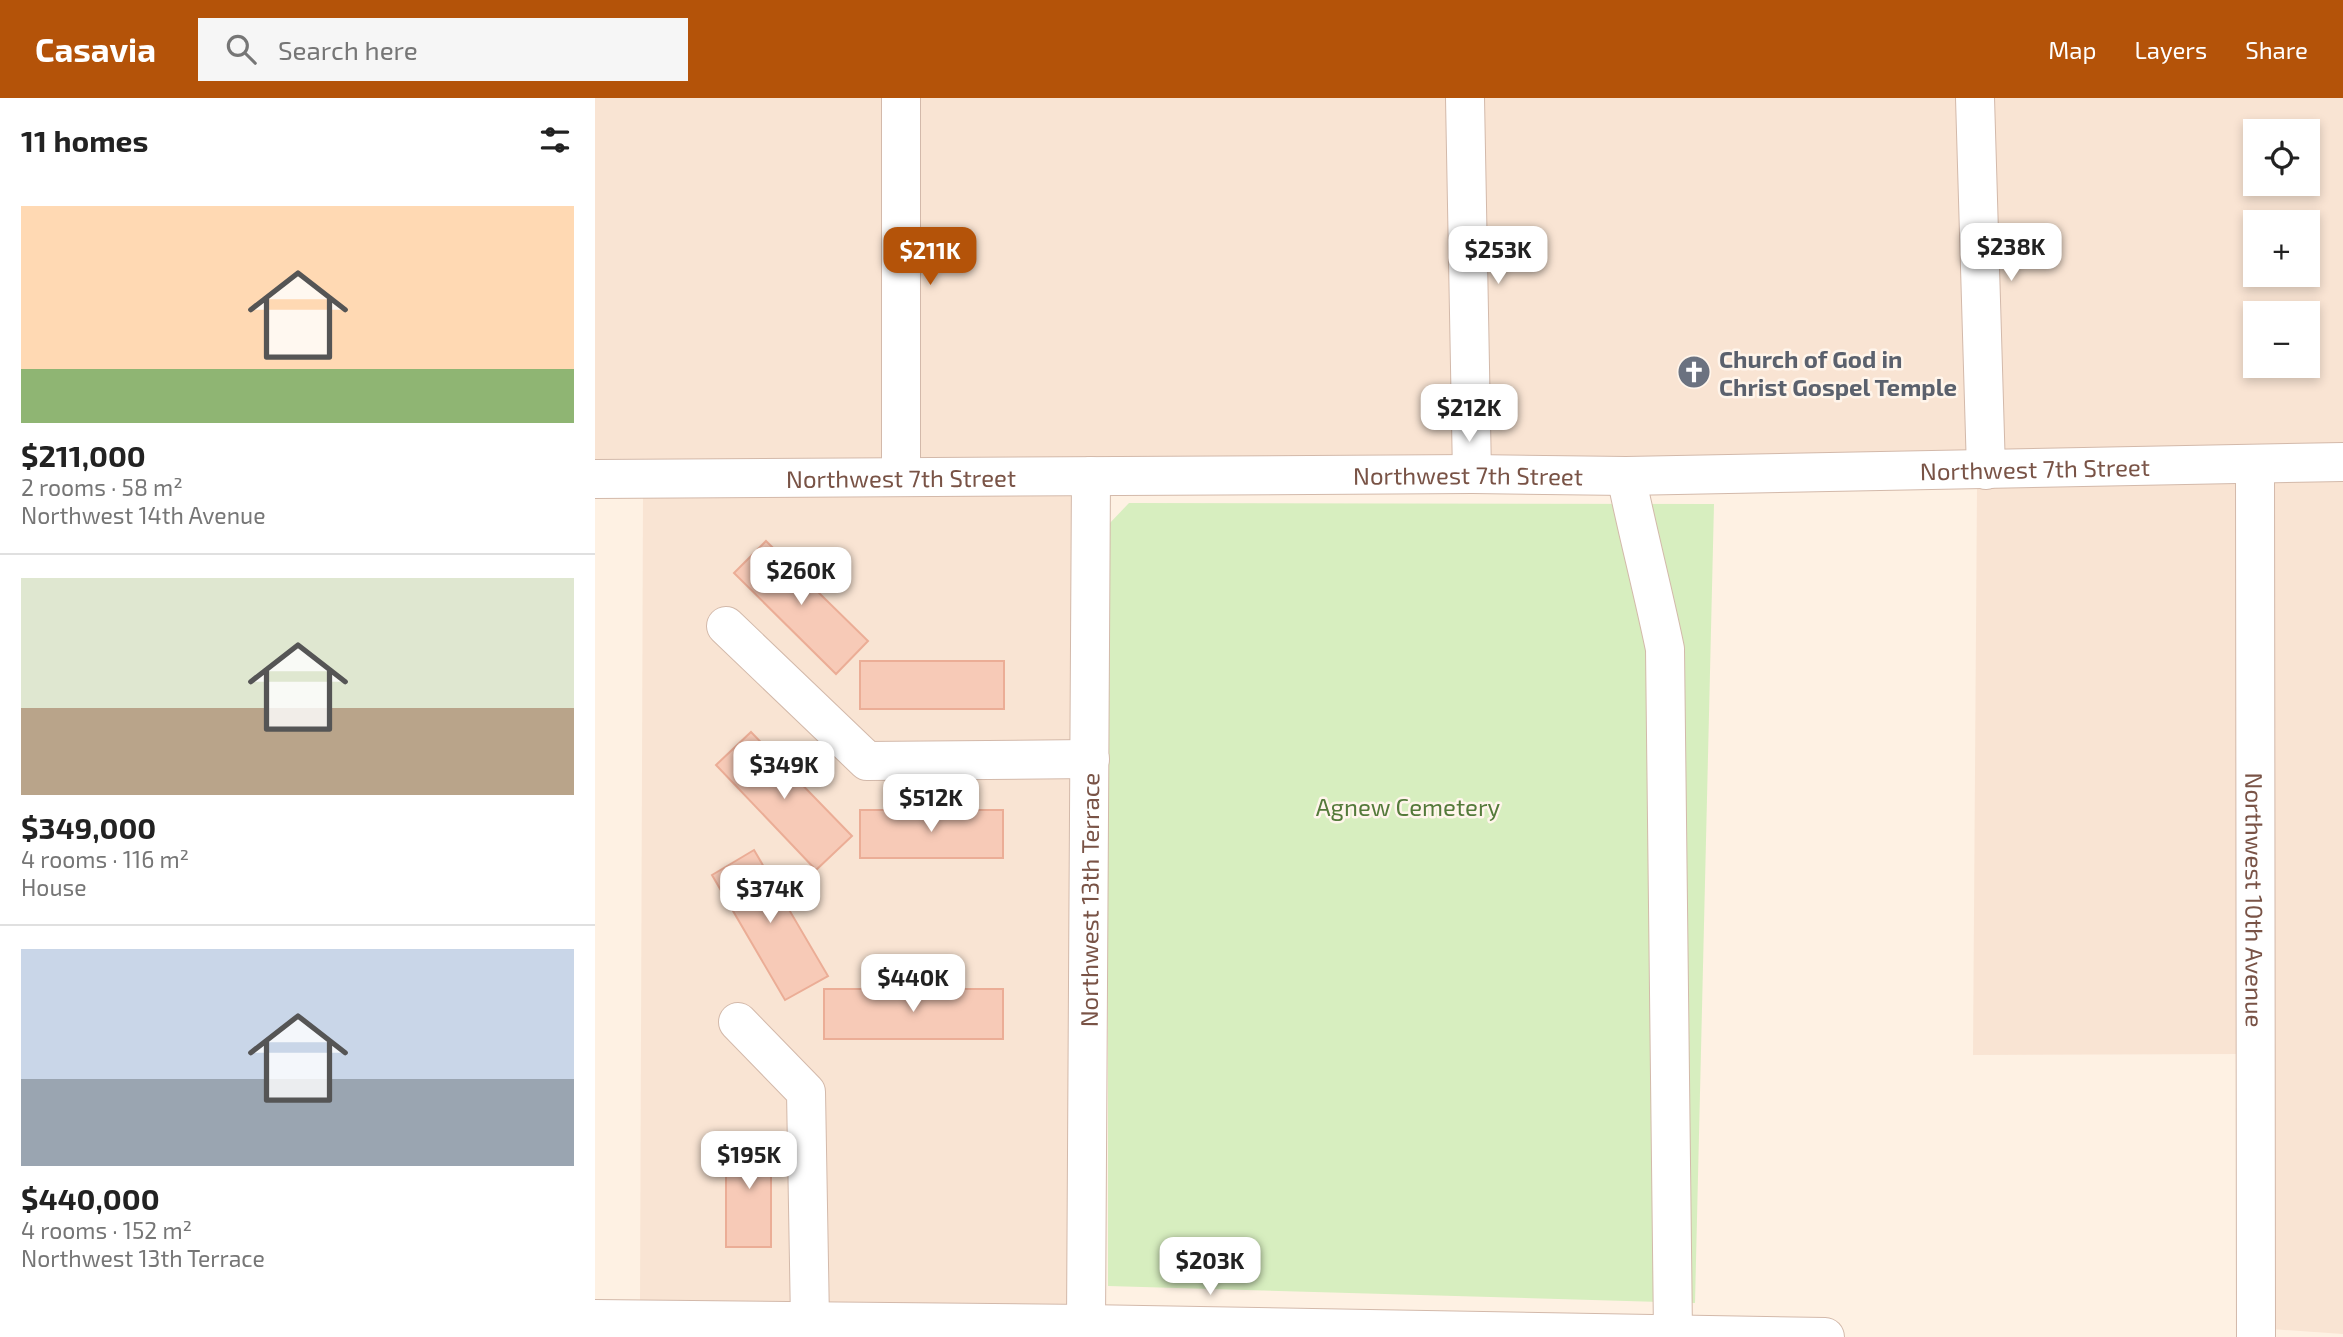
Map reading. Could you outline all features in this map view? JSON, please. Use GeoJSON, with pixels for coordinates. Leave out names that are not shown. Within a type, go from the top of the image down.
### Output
{"type":"FeatureCollection","features":[{"type":"Feature","properties":{"kind":"street"},"geometry":{"type":"LineString","coordinates":[[901,98],[901,477]]}},
{"type":"Feature","properties":{"kind":"street"},"geometry":{"type":"LineString","coordinates":[[1465,98],[1472,474]]}},
{"type":"Feature","properties":{"kind":"street"},"geometry":{"type":"LineString","coordinates":[[1975,98],[1986,470]]}},
{"type":"Feature","properties":{"kind":"street","name":"Northwest 7th Street"},"geometry":{"type":"LineString","coordinates":[[595,479],[1472,474],[1626,476],[2343,462]]}},
{"type":"Feature","properties":{"kind":"street","name":"Northwest 10th Avenue"},"geometry":{"type":"LineString","coordinates":[[2255,464],[2256,1337]]}},
{"type":"Feature","properties":{"kind":"street","name":"Northwest 13th Terrace"},"geometry":{"type":"LineString","coordinates":[[1086,1324],[1091,476]]}},
{"type":"Feature","properties":{"kind":"street"},"geometry":{"type":"LineString","coordinates":[[1626,476],[1665,649],[1673,1334]]}},
{"type":"Feature","properties":{"kind":"street"},"geometry":{"type":"LineString","coordinates":[[726,626],[867,761],[1090,760]]}},
{"type":"Feature","properties":{"kind":"street"},"geometry":{"type":"LineString","coordinates":[[738,1021],[806,1092],[810,1321]]}},
{"type":"Feature","properties":{"kind":"street"},"geometry":{"type":"LineString","coordinates":[[595,1319],[1086,1324],[1825,1337]]}},
{"type":"Feature","properties":{"kind":"shaded area"},"geometry":{"type":"Polygon","coordinates":[[[595,98],[885,98],[885,459],[595,462],[595,98]]]}},
{"type":"Feature","properties":{"kind":"shaded area"},"geometry":{"type":"Polygon","coordinates":[[[916,98],[1450,98],[1456,457],[916,459],[916,98]]]}},
{"type":"Feature","properties":{"kind":"shaded area"},"geometry":{"type":"Polygon","coordinates":[[[1480,98],[1960,98],[1971,452],[1626,459],[1487,457],[1480,98]]]}},
{"type":"Feature","properties":{"kind":"shaded area"},"geometry":{"type":"Polygon","coordinates":[[[1990,98],[2343,98],[2343,444],[2001,452],[1990,98]]]}},
{"type":"Feature","properties":{"kind":"shaded area"},"geometry":{"type":"Polygon","coordinates":[[[2343,479],[2343,1334],[2271,1329],[2271,481],[2343,479]]]}},
{"type":"Feature","properties":{"kind":"shaded area"},"geometry":{"type":"Polygon","coordinates":[[[2240,482],[2241,1054],[1973,1055],[1977,487],[2240,482]]]}},
{"type":"Feature","properties":{"kind":"shaded area"},"geometry":{"type":"Polygon","coordinates":[[[1076,493],[1071,1307],[640,1302],[643,496],[1076,493]]]}},
{"type":"Feature","properties":{"kind":"green space","name":"Agnew Cemetery"},"geometry":{"type":"Polygon","coordinates":[[[1129,503],[1714,504],[1695,1303],[1108,1286],[1108,525],[1129,503]]]}},
{"type":"Feature","properties":{"kind":"building"},"geometry":{"type":"Polygon","coordinates":[[[766,541],[868,641],[836,674],[734,573],[766,541]]]}},
{"type":"Feature","properties":{"kind":"building"},"geometry":{"type":"Polygon","coordinates":[[[860,661],[1004,661],[1004,709],[860,709],[860,661]]]}},
{"type":"Feature","properties":{"kind":"building"},"geometry":{"type":"Polygon","coordinates":[[[751,732],[852,836],[816,870],[716,765],[751,732]]]}},
{"type":"Feature","properties":{"kind":"building"},"geometry":{"type":"Polygon","coordinates":[[[860,810],[1003,810],[1003,858],[860,858],[860,810]]]}},
{"type":"Feature","properties":{"kind":"building"},"geometry":{"type":"Polygon","coordinates":[[[754,850],[828,976],[785,1000],[712,875],[754,850]]]}},
{"type":"Feature","properties":{"kind":"building"},"geometry":{"type":"Polygon","coordinates":[[[824,989],[1003,989],[1003,1039],[824,1039],[824,989]]]}},
{"type":"Feature","properties":{"kind":"building"},"geometry":{"type":"Polygon","coordinates":[[[726,1135],[771,1135],[771,1247],[726,1247],[726,1135]]]}},
{"type":"Feature","properties":{"kind":"place","name":"Church of God in Christ Gospel Temple"},"geometry":{"type":"Point","coordinates":[1694,372]}}]}
